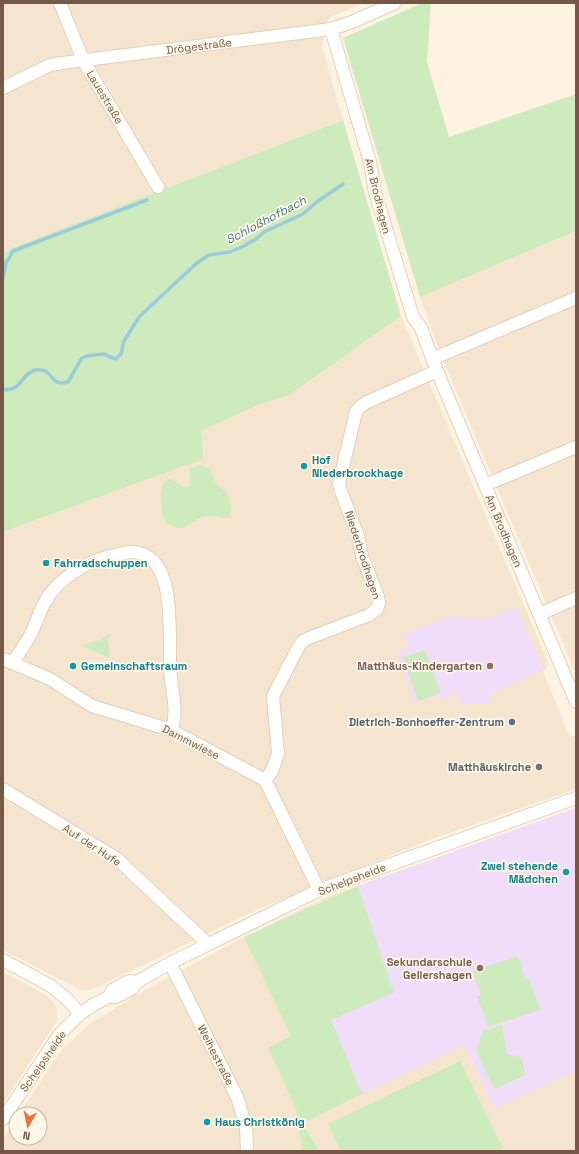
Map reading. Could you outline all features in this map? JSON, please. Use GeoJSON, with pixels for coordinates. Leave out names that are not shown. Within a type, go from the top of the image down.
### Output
{"type":"FeatureCollection","features":[{"type":"Feature","properties":{"kind":"street","name":"Lauestraße"},"geometry":{"type":"LineString","coordinates":[[60,3],[83,60],[158,187]]}},
{"type":"Feature","properties":{"kind":"street","name":"Drögestraße"},"geometry":{"type":"LineString","coordinates":[[3,88],[50,65],[331,30],[395,3]]}},
{"type":"Feature","properties":{"kind":"street","name":"Am Brodhagen"},"geometry":{"type":"LineString","coordinates":[[331,30],[370,162],[375,192],[412,317],[421,328],[432,359],[576,702]]}},
{"type":"Feature","properties":{"kind":"street"},"geometry":{"type":"LineString","coordinates":[[432,359],[576,298]]}},
{"type":"Feature","properties":{"kind":"street","name":"Niederbrodhagen"},"geometry":{"type":"LineString","coordinates":[[265,780],[272,771],[278,753],[273,696],[299,646],[303,641],[309,638],[375,612],[378,606],[378,597],[362,556],[358,536],[339,483],[356,412],[365,403],[437,371]]}},
{"type":"Feature","properties":{"kind":"street"},"geometry":{"type":"LineString","coordinates":[[485,485],[576,447]]}},
{"type":"Feature","properties":{"kind":"street"},"geometry":{"type":"LineString","coordinates":[[8,661],[31,633],[49,596],[61,583],[78,570],[95,561],[126,552],[143,554],[150,558],[159,567],[165,585],[169,618],[170,670],[175,701],[175,719],[171,730]]}},
{"type":"Feature","properties":{"kind":"street"},"geometry":{"type":"LineString","coordinates":[[540,614],[576,598]]}},
{"type":"Feature","properties":{"kind":"street","name":"Dammwiese"},"geometry":{"type":"LineString","coordinates":[[8,661],[62,685],[92,706],[171,730],[265,780]]}},
{"type":"Feature","properties":{"kind":"street"},"geometry":{"type":"LineString","coordinates":[[265,780],[319,890]]}},
{"type":"Feature","properties":{"kind":"street","name":"Auf der Hufe"},"geometry":{"type":"LineString","coordinates":[[3,789],[116,858],[208,944]]}},
{"type":"Feature","properties":{"kind":"street","name":"Schelpsheide"},"geometry":{"type":"LineString","coordinates":[[3,1120],[51,1046],[66,1027],[80,1014],[110,996],[112,990],[128,981],[137,982],[170,963],[319,890],[576,798]]}},
{"type":"Feature","properties":{"kind":"street"},"geometry":{"type":"LineString","coordinates":[[3,960],[51,986],[68,1000],[80,1014]]}},
{"type":"Feature","properties":{"kind":"street","name":"Weihestraße"},"geometry":{"type":"LineString","coordinates":[[170,963],[237,1097],[246,1126],[247,1151]]}},
{"type":"Feature","properties":{"kind":"shaded area"},"geometry":{"type":"Polygon","coordinates":[[[3,3],[363,3],[329,18],[322,47],[343,120],[3,253],[3,3]]]}},
{"type":"Feature","properties":{"kind":"shaded area"},"geometry":{"type":"Polygon","coordinates":[[[576,231],[576,674],[438,348],[420,297],[576,231]]]}},
{"type":"Feature","properties":{"kind":"shaded area"},"geometry":{"type":"Polygon","coordinates":[[[401,316],[548,662],[548,666],[543,671],[570,737],[576,735],[576,789],[424,842],[259,909],[91,990],[81,990],[3,950],[3,532],[204,459],[201,431],[263,403],[288,396],[401,316]]]}},
{"type":"Feature","properties":{"kind":"shaded area"},"geometry":{"type":"Polygon","coordinates":[[[517,607],[543,668],[542,671],[492,693],[490,703],[460,703],[454,689],[451,691],[453,696],[442,700],[436,696],[415,703],[397,652],[409,648],[404,634],[452,616],[483,621],[517,607]]]}},
{"type":"Feature","properties":{"kind":"shaded area"},"geometry":{"type":"Polygon","coordinates":[[[576,808],[576,1151],[319,1151],[298,1113],[302,1151],[3,1151],[3,1139],[8,1131],[8,1146],[48,1146],[48,1106],[24,1106],[60,1052],[88,1025],[145,990],[244,937],[324,898],[576,808]]]}},
{"type":"Feature","properties":{"kind":"shaded area","name":"Sekundarschule Gellershagen"},"geometry":{"type":"Polygon","coordinates":[[[576,808],[576,1071],[495,1109],[465,1045],[362,1094],[331,1020],[394,993],[358,886],[576,808]]]}},
{"type":"Feature","properties":{"kind":"shaded area"},"geometry":{"type":"Polygon","coordinates":[[[3,972],[46,995],[55,1004],[57,1021],[3,1104],[3,972]]]}},
{"type":"Feature","properties":{"kind":"green space"},"geometry":{"type":"Polygon","coordinates":[[[422,3],[431,3],[427,62],[449,137],[576,94],[576,231],[420,297],[343,38],[422,3]]]}},
{"type":"Feature","properties":{"kind":"green space"},"geometry":{"type":"Polygon","coordinates":[[[343,120],[401,316],[288,396],[263,403],[201,431],[204,459],[3,532],[3,253],[17,246],[343,120]]]}},
{"type":"Feature","properties":{"kind":"green space"},"geometry":{"type":"Polygon","coordinates":[[[200,465],[208,467],[211,470],[217,483],[228,494],[231,504],[230,518],[205,516],[199,518],[184,528],[173,527],[166,522],[163,515],[161,496],[163,484],[166,480],[171,479],[186,488],[190,484],[190,468],[200,465]]]}},
{"type":"Feature","properties":{"kind":"green space"},"geometry":{"type":"Polygon","coordinates":[[[111,633],[108,640],[110,658],[81,646],[102,639],[111,633]]]}},
{"type":"Feature","properties":{"kind":"green space"},"geometry":{"type":"Polygon","coordinates":[[[425,650],[441,693],[418,701],[403,657],[425,650]]]}},
{"type":"Feature","properties":{"kind":"green space"},"geometry":{"type":"Polygon","coordinates":[[[358,886],[394,993],[331,1020],[362,1094],[303,1123],[319,1151],[302,1151],[297,1111],[268,1048],[291,1036],[244,937],[358,886]]]}},
{"type":"Feature","properties":{"kind":"green space"},"geometry":{"type":"Polygon","coordinates":[[[518,956],[525,979],[529,978],[540,1010],[488,1027],[477,996],[481,995],[473,971],[518,956]]]}},
{"type":"Feature","properties":{"kind":"green space"},"geometry":{"type":"Polygon","coordinates":[[[502,1025],[507,1054],[521,1057],[526,1075],[494,1089],[476,1050],[483,1031],[502,1025]]]}},
{"type":"Feature","properties":{"kind":"green space"},"geometry":{"type":"Polygon","coordinates":[[[460,1061],[503,1148],[497,1151],[341,1151],[328,1124],[460,1061]]]}},
{"type":"Feature","properties":{"kind":"waterway","name":"Schloßhofbach"},"geometry":{"type":"LineString","coordinates":[[3,389],[9,390],[17,386],[27,375],[36,370],[46,371],[54,380],[58,382],[68,382],[82,358],[87,356],[104,354],[116,359],[121,354],[124,341],[139,317],[198,262],[209,255],[230,252],[244,246],[264,232],[303,214],[318,201],[343,184]]}},
{"type":"Feature","properties":{"kind":"waterway"},"geometry":{"type":"LineString","coordinates":[[3,279],[6,263],[13,251],[147,200]]}},
{"type":"Feature","properties":{"kind":"place","name":"Hof Niederbrockhage"},"geometry":{"type":"Point","coordinates":[304,466]}},
{"type":"Feature","properties":{"kind":"place","name":"Fahrradschuppen"},"geometry":{"type":"Point","coordinates":[46,563]}},
{"type":"Feature","properties":{"kind":"place","name":"Gemeinschaftsraum"},"geometry":{"type":"Point","coordinates":[73,666]}},
{"type":"Feature","properties":{"kind":"place","name":"Matthäus-Kindergarten"},"geometry":{"type":"Point","coordinates":[490,666]}},
{"type":"Feature","properties":{"kind":"place","name":"Dietrich-Bonhoeffer-Zentrum"},"geometry":{"type":"Point","coordinates":[512,722]}},
{"type":"Feature","properties":{"kind":"place","name":"Matthäuskirche"},"geometry":{"type":"Point","coordinates":[539,767]}},
{"type":"Feature","properties":{"kind":"place","name":"Zwei stehende Mädchen"},"geometry":{"type":"Point","coordinates":[566,872]}},
{"type":"Feature","properties":{"kind":"place","name":"Sekundarschule Gellershagen"},"geometry":{"type":"Point","coordinates":[480,968]}},
{"type":"Feature","properties":{"kind":"place","name":"Haus Christkönig"},"geometry":{"type":"Point","coordinates":[207,1122]}}]}
